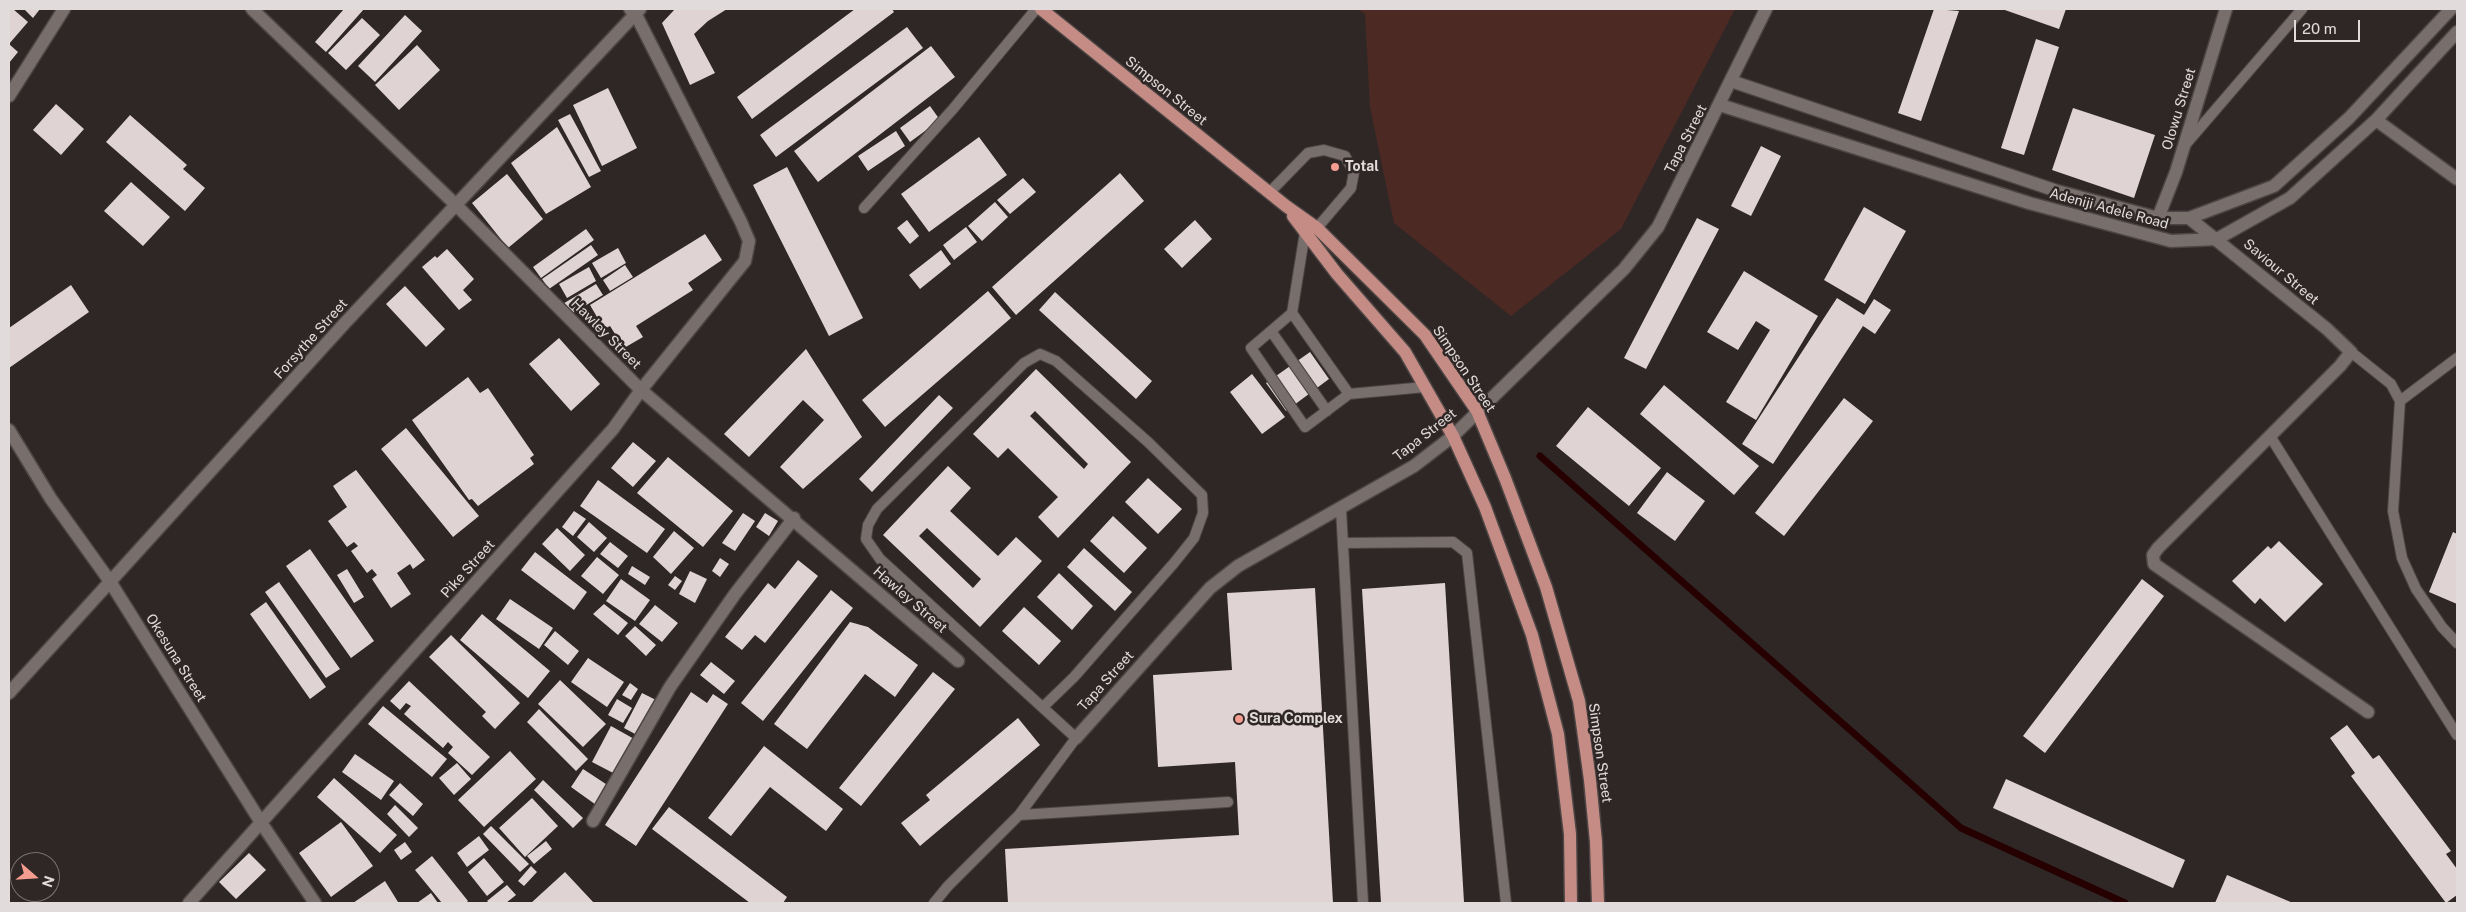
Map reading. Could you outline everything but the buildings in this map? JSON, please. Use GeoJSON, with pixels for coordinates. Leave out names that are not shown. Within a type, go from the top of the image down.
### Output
{"type":"FeatureCollection","features":[{"type":"Feature","properties":{"kind":"main road","name":"Simpson Street"},"geometry":{"type":"LineString","coordinates":[[1041,9],[1286,206],[1425,334],[1477,412],[1506,478],[1546,587],[1578,701],[1591,789],[1598,903]]}},
{"type":"Feature","properties":{"kind":"main road"},"geometry":{"type":"LineString","coordinates":[[1311,230],[1337,274],[1405,352],[1453,436],[1486,507],[1532,635],[1558,734],[1570,834],[1571,903]]}},
{"type":"Feature","properties":{"kind":"street"},"geometry":{"type":"LineString","coordinates":[[9,96],[64,9]]}},
{"type":"Feature","properties":{"kind":"street","name":"Hawley Street"},"geometry":{"type":"LineString","coordinates":[[252,9],[455,204],[641,390],[794,518],[958,660]]}},
{"type":"Feature","properties":{"kind":"street","name":"Tapa Street"},"geometry":{"type":"LineString","coordinates":[[1076,738],[1210,588],[1238,566],[1414,466],[1453,436],[1624,270],[1658,228],[1720,106],[1766,9]]}},
{"type":"Feature","properties":{"kind":"street","name":"Olowu Street"},"geometry":{"type":"LineString","coordinates":[[2158,218],[2176,172],[2226,9]]}},
{"type":"Feature","properties":{"kind":"street","name":"Adeniji Adele Road"},"geometry":{"type":"LineString","coordinates":[[1731,81],[2057,191],[2158,218],[2189,218],[2274,186],[2349,118],[2451,9]]}},
{"type":"Feature","properties":{"kind":"street","name":"Forsythe Street"},"geometry":{"type":"LineString","coordinates":[[9,693],[109,580],[635,10]]}},
{"type":"Feature","properties":{"kind":"street","name":"Pike Street"},"geometry":{"type":"LineString","coordinates":[[189,903],[262,824],[613,428],[641,390],[745,261],[749,241],[635,10]]}},
{"type":"Feature","properties":{"kind":"street","name":"Adeniji Adele Road"},"geometry":{"type":"LineString","coordinates":[[1720,106],[2029,202],[2171,241],[2217,239],[2290,198],[2376,120],[2457,32]]}},
{"type":"Feature","properties":{"kind":"street"},"geometry":{"type":"LineString","coordinates":[[2376,120],[2457,179]]}},
{"type":"Feature","properties":{"kind":"street","name":"Saviour Street"},"geometry":{"type":"LineString","coordinates":[[2189,218],[2327,329],[2350,352]]}},
{"type":"Feature","properties":{"kind":"street"},"geometry":{"type":"LineString","coordinates":[[2350,352],[2153,555],[2154,564],[2368,712]]}},
{"type":"Feature","properties":{"kind":"street","name":"Okesuna Street"},"geometry":{"type":"LineString","coordinates":[[9,430],[51,499],[109,580],[262,824],[315,903]]}},
{"type":"Feature","properties":{"kind":"street"},"geometry":{"type":"LineString","coordinates":[[593,821],[670,687],[735,594],[794,518]]}},
{"type":"Feature","properties":{"kind":"lane"},"geometry":{"type":"LineString","coordinates":[[864,208],[953,109],[1036,9]]}},
{"type":"Feature","properties":{"kind":"lane"},"geometry":{"type":"LineString","coordinates":[[2182,149],[2302,9]]}},
{"type":"Feature","properties":{"kind":"lane"},"geometry":{"type":"LineString","coordinates":[[1269,193],[1308,153],[1324,150],[1345,156],[1354,172],[1352,188],[1311,230],[1292,313],[1251,348],[1305,427],[1349,394],[1425,387]]}},
{"type":"Feature","properties":{"kind":"lane"},"geometry":{"type":"LineString","coordinates":[[1292,313],[1349,394]]}},
{"type":"Feature","properties":{"kind":"lane"},"geometry":{"type":"LineString","coordinates":[[1270,331],[1326,411]]}},
{"type":"Feature","properties":{"kind":"lane"},"geometry":{"type":"LineString","coordinates":[[2350,352],[2391,384],[2400,401],[2393,511],[2402,558],[2416,589],[2442,627],[2457,642]]}},
{"type":"Feature","properties":{"kind":"lane"},"geometry":{"type":"LineString","coordinates":[[934,903],[1019,815],[1076,738],[880,559],[866,539],[868,525],[877,509],[1024,363],[1040,354],[1056,361],[1148,442],[1202,495],[1203,513],[1194,538],[1168,570],[1074,677],[1043,707]]}},
{"type":"Feature","properties":{"kind":"lane"},"geometry":{"type":"LineString","coordinates":[[2400,401],[2457,358]]}},
{"type":"Feature","properties":{"kind":"lane"},"geometry":{"type":"LineString","coordinates":[[2270,436],[2457,735]]}},
{"type":"Feature","properties":{"kind":"lane"},"geometry":{"type":"LineString","coordinates":[[1341,508],[1363,903]]}},
{"type":"Feature","properties":{"kind":"lane"},"geometry":{"type":"LineString","coordinates":[[1344,543],[1453,542],[1467,553],[1506,903]]}},
{"type":"Feature","properties":{"kind":"lane"},"geometry":{"type":"LineString","coordinates":[[1019,815],[1228,802]]}},
{"type":"Feature","properties":{"kind":"shaded area"},"geometry":{"type":"Polygon","coordinates":[[[1358,9],[1735,9],[1621,229],[1511,316],[1394,223],[1370,107],[1365,14],[1358,9]]]}},
{"type":"Feature","properties":{"kind":"waterway"},"geometry":{"type":"LineString","coordinates":[[1540,456],[1961,828],[2125,903]]}},
{"type":"Feature","properties":{"kind":"place","name":"Total"},"geometry":{"type":"Point","coordinates":[1335,167]}},
{"type":"Feature","properties":{"kind":"place","name":"Sura Complex"},"geometry":{"type":"Point","coordinates":[1239,719]}}]}
